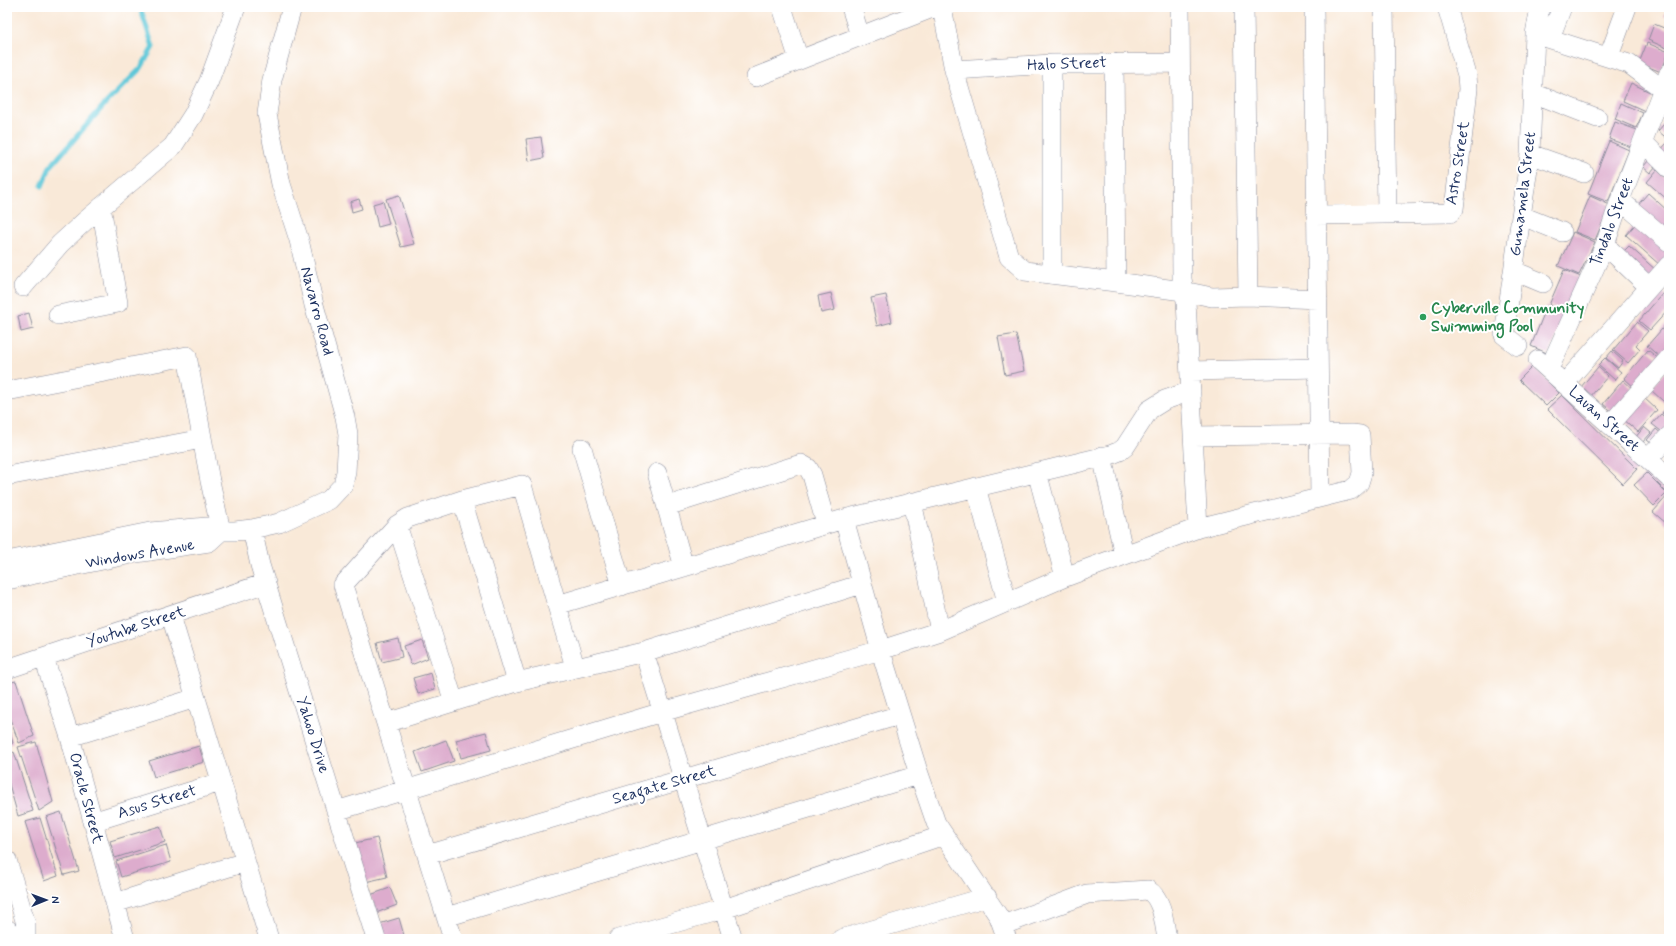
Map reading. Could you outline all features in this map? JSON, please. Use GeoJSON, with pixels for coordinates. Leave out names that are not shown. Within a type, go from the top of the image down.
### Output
{"type":"FeatureCollection","features":[{"type":"Feature","properties":{"kind":"street"},"geometry":{"type":"LineString","coordinates":[[23,287],[60,244],[173,146],[193,115],[209,81],[236,7]]}},
{"type":"Feature","properties":{"kind":"street","name":"Navarro Road"},"geometry":{"type":"LineString","coordinates":[[220,532],[252,529],[279,523],[329,500],[343,485],[346,472],[348,434],[345,417],[314,305],[299,240],[281,184],[267,114],[272,80],[292,7]]}},
{"type":"Feature","properties":{"kind":"street"},"geometry":{"type":"LineString","coordinates":[[782,7],[799,60]]}},
{"type":"Feature","properties":{"kind":"street"},"geometry":{"type":"LineString","coordinates":[[851,7],[860,36]]}},
{"type":"Feature","properties":{"kind":"street"},"geometry":{"type":"LineString","coordinates":[[756,77],[935,7]]}},
{"type":"Feature","properties":{"kind":"street"},"geometry":{"type":"LineString","coordinates":[[942,7],[954,70],[1009,257],[1025,271],[1184,291],[1212,297],[1248,296],[1318,299]]}},
{"type":"Feature","properties":{"kind":"street"},"geometry":{"type":"LineString","coordinates":[[1180,7],[1184,291],[1186,301],[1198,528]]}},
{"type":"Feature","properties":{"kind":"street"},"geometry":{"type":"LineString","coordinates":[[1244,7],[1248,296]]}},
{"type":"Feature","properties":{"kind":"street"},"geometry":{"type":"LineString","coordinates":[[1314,7],[1320,498]]}},
{"type":"Feature","properties":{"kind":"street"},"geometry":{"type":"LineString","coordinates":[[1384,7],[1387,214]]}},
{"type":"Feature","properties":{"kind":"street","name":"Astro Street"},"geometry":{"type":"LineString","coordinates":[[1316,215],[1450,213],[1454,209],[1468,89],[1467,74],[1447,7]]}},
{"type":"Feature","properties":{"kind":"street"},"geometry":{"type":"LineString","coordinates":[[1540,7],[1543,36]]}},
{"type":"Feature","properties":{"kind":"street"},"geometry":{"type":"LineString","coordinates":[[1543,36],[1562,7]]}},
{"type":"Feature","properties":{"kind":"street"},"geometry":{"type":"LineString","coordinates":[[1609,56],[1627,7]]}},
{"type":"Feature","properties":{"kind":"street"},"geometry":{"type":"LineString","coordinates":[[1543,36],[1609,56],[1629,64],[1667,85]]}},
{"type":"Feature","properties":{"kind":"street","name":"Gumamela Street"},"geometry":{"type":"LineString","coordinates":[[1518,346],[1504,335],[1530,154],[1533,93],[1543,36]]}},
{"type":"Feature","properties":{"kind":"street"},"geometry":{"type":"LineString","coordinates":[[1114,63],[1116,282]]}},
{"type":"Feature","properties":{"kind":"street","name":"Halo Street"},"geometry":{"type":"LineString","coordinates":[[954,70],[1052,64],[1180,63]]}},
{"type":"Feature","properties":{"kind":"street"},"geometry":{"type":"LineString","coordinates":[[1052,64],[1052,274]]}},
{"type":"Feature","properties":{"kind":"street","name":"Tindalo Street"},"geometry":{"type":"LineString","coordinates":[[1544,365],[1605,245],[1620,200],[1667,85]]}},
{"type":"Feature","properties":{"kind":"street"},"geometry":{"type":"LineString","coordinates":[[1533,93],[1597,118]]}},
{"type":"Feature","properties":{"kind":"street"},"geometry":{"type":"LineString","coordinates":[[1643,142],[1669,168]]}},
{"type":"Feature","properties":{"kind":"street"},"geometry":{"type":"LineString","coordinates":[[1530,154],[1584,173]]}},
{"type":"Feature","properties":{"kind":"street"},"geometry":{"type":"LineString","coordinates":[[1620,200],[1669,242]]}},
{"type":"Feature","properties":{"kind":"street"},"geometry":{"type":"LineString","coordinates":[[58,315],[118,303],[101,207]]}},
{"type":"Feature","properties":{"kind":"street"},"geometry":{"type":"LineString","coordinates":[[1522,216],[1562,232]]}},
{"type":"Feature","properties":{"kind":"street"},"geometry":{"type":"LineString","coordinates":[[1605,245],[1649,288]]}},
{"type":"Feature","properties":{"kind":"street"},"geometry":{"type":"LineString","coordinates":[[1564,384],[1669,265]]}},
{"type":"Feature","properties":{"kind":"street"},"geometry":{"type":"LineString","coordinates":[[1514,270],[1543,283]]}},
{"type":"Feature","properties":{"kind":"street"},"geometry":{"type":"LineString","coordinates":[[7,391],[187,356],[220,532]]}},
{"type":"Feature","properties":{"kind":"street"},"geometry":{"type":"LineString","coordinates":[[1610,425],[1669,358]]}},
{"type":"Feature","properties":{"kind":"street","name":"Lauan Street"},"geometry":{"type":"LineString","coordinates":[[1544,365],[1669,478]]}},
{"type":"Feature","properties":{"kind":"street"},"geometry":{"type":"LineString","coordinates":[[1190,371],[1318,368]]}},
{"type":"Feature","properties":{"kind":"street"},"geometry":{"type":"LineString","coordinates":[[557,605],[835,521],[1120,451],[1149,410],[1165,400],[1191,391]]}},
{"type":"Feature","properties":{"kind":"street"},"geometry":{"type":"LineString","coordinates":[[336,811],[662,712],[881,650],[940,631],[1065,577],[1198,528],[1351,490],[1358,483],[1362,473],[1360,435],[1319,434],[1193,436]]}},
{"type":"Feature","properties":{"kind":"street"},"geometry":{"type":"LineString","coordinates":[[1648,459],[1669,436]]}},
{"type":"Feature","properties":{"kind":"street"},"geometry":{"type":"LineString","coordinates":[[7,476],[202,439]]}},
{"type":"Feature","properties":{"kind":"street"},"geometry":{"type":"LineString","coordinates":[[582,448],[622,586]]}},
{"type":"Feature","properties":{"kind":"street"},"geometry":{"type":"LineString","coordinates":[[1102,456],[1124,555]]}},
{"type":"Feature","properties":{"kind":"street"},"geometry":{"type":"LineString","coordinates":[[667,506],[801,464],[808,468],[835,521],[862,584],[900,715],[936,823],[999,917],[1005,932],[1087,894],[1148,890],[1154,893],[1158,900],[1167,939]]}},
{"type":"Feature","properties":{"kind":"street"},"geometry":{"type":"LineString","coordinates":[[1037,472],[1065,577]]}},
{"type":"Feature","properties":{"kind":"street"},"geometry":{"type":"LineString","coordinates":[[657,473],[684,567]]}},
{"type":"Feature","properties":{"kind":"street"},"geometry":{"type":"LineString","coordinates":[[453,939],[343,585],[397,525],[408,518],[462,500],[522,485],[575,667]]}},
{"type":"Feature","properties":{"kind":"street"},"geometry":{"type":"LineString","coordinates":[[976,487],[1007,602]]}},
{"type":"Feature","properties":{"kind":"street"},"geometry":{"type":"LineString","coordinates":[[462,500],[517,682]]}},
{"type":"Feature","properties":{"kind":"street"},"geometry":{"type":"LineString","coordinates":[[912,502],[940,631]]}},
{"type":"Feature","properties":{"kind":"street"},"geometry":{"type":"LineString","coordinates":[[397,525],[454,702]]}},
{"type":"Feature","properties":{"kind":"street","name":"Windows Avenue"},"geometry":{"type":"LineString","coordinates":[[7,561],[150,532],[207,527],[220,532],[209,542],[136,553],[7,580]]}},
{"type":"Feature","properties":{"kind":"street","name":"Yahoo Drive"},"geometry":{"type":"LineString","coordinates":[[252,529],[259,562],[376,939]]}},
{"type":"Feature","properties":{"kind":"street","name":"Youtube Street"},"geometry":{"type":"LineString","coordinates":[[7,670],[266,583]]}},
{"type":"Feature","properties":{"kind":"street"},"geometry":{"type":"LineString","coordinates":[[386,723],[517,682],[575,667],[644,652],[862,584]]}},
{"type":"Feature","properties":{"kind":"street"},"geometry":{"type":"LineString","coordinates":[[171,616],[268,939]]}},
{"type":"Feature","properties":{"kind":"street"},"geometry":{"type":"LineString","coordinates":[[644,652],[733,939]]}},
{"type":"Feature","properties":{"kind":"street","name":"Oracle Street"},"geometry":{"type":"LineString","coordinates":[[44,658],[70,737],[125,939]]}},
{"type":"Feature","properties":{"kind":"street"},"geometry":{"type":"LineString","coordinates":[[70,737],[196,698]]}},
{"type":"Feature","properties":{"kind":"street","name":"Seagate Street"},"geometry":{"type":"LineString","coordinates":[[427,855],[900,715]]}},
{"type":"Feature","properties":{"kind":"street"},"geometry":{"type":"LineString","coordinates":[[446,917],[919,775]]}},
{"type":"Feature","properties":{"kind":"street","name":"Asus Street"},"geometry":{"type":"LineString","coordinates":[[92,822],[221,782]]}},
{"type":"Feature","properties":{"kind":"street"},"geometry":{"type":"LineString","coordinates":[[618,939],[724,909],[944,835]]}},
{"type":"Feature","properties":{"kind":"street"},"geometry":{"type":"LineString","coordinates":[[7,860],[26,924],[26,939]]}},
{"type":"Feature","properties":{"kind":"street"},"geometry":{"type":"LineString","coordinates":[[115,903],[245,862]]}},
{"type":"Feature","properties":{"kind":"street"},"geometry":{"type":"LineString","coordinates":[[841,939],[986,897]]}},
{"type":"Feature","properties":{"kind":"street"},"geometry":{"type":"LineString","coordinates":[[7,929],[17,939]]}},
{"type":"Feature","properties":{"kind":"building"},"geometry":{"type":"Polygon","coordinates":[[[1669,7],[1669,18],[1664,16],[1669,7]]]}},
{"type":"Feature","properties":{"kind":"building"},"geometry":{"type":"Polygon","coordinates":[[[1654,24],[1669,30],[1669,49],[1648,40],[1654,24]]]}},
{"type":"Feature","properties":{"kind":"building"},"geometry":{"type":"Polygon","coordinates":[[[1647,43],[1669,52],[1661,72],[1639,63],[1647,43]]]}},
{"type":"Feature","properties":{"kind":"building"},"geometry":{"type":"Polygon","coordinates":[[[1631,83],[1654,94],[1645,111],[1623,101],[1631,83]]]}},
{"type":"Feature","properties":{"kind":"building"},"geometry":{"type":"Polygon","coordinates":[[[1621,103],[1643,113],[1636,128],[1615,119],[1621,103]]]}},
{"type":"Feature","properties":{"kind":"building"},"geometry":{"type":"Polygon","coordinates":[[[1669,118],[1669,140],[1658,131],[1669,118]]]}},
{"type":"Feature","properties":{"kind":"building"},"geometry":{"type":"Polygon","coordinates":[[[1615,122],[1640,131],[1634,148],[1609,139],[1615,122]]]}},
{"type":"Feature","properties":{"kind":"building"},"geometry":{"type":"Polygon","coordinates":[[[541,137],[544,158],[529,161],[526,139],[541,137]]]}},
{"type":"Feature","properties":{"kind":"building"},"geometry":{"type":"Polygon","coordinates":[[[1609,141],[1629,150],[1608,202],[1588,194],[1609,141]]]}},
{"type":"Feature","properties":{"kind":"building"},"geometry":{"type":"Polygon","coordinates":[[[1667,143],[1669,145],[1669,151],[1662,159],[1657,154],[1667,143]]]}},
{"type":"Feature","properties":{"kind":"building"},"geometry":{"type":"Polygon","coordinates":[[[1649,160],[1656,166],[1650,173],[1643,167],[1649,160]]]}},
{"type":"Feature","properties":{"kind":"building"},"geometry":{"type":"Polygon","coordinates":[[[1657,170],[1669,181],[1669,201],[1647,182],[1657,170]]]}},
{"type":"Feature","properties":{"kind":"building"},"geometry":{"type":"Polygon","coordinates":[[[1648,193],[1669,212],[1669,236],[1636,207],[1648,193]]]}},
{"type":"Feature","properties":{"kind":"building"},"geometry":{"type":"Polygon","coordinates":[[[399,195],[414,244],[401,247],[386,199],[399,195]]]}},
{"type":"Feature","properties":{"kind":"building"},"geometry":{"type":"Polygon","coordinates":[[[1590,196],[1610,205],[1595,240],[1575,232],[1590,196]]]}},
{"type":"Feature","properties":{"kind":"building"},"geometry":{"type":"Polygon","coordinates":[[[359,199],[362,209],[352,212],[350,202],[359,199]]]}},
{"type":"Feature","properties":{"kind":"building"},"geometry":{"type":"Polygon","coordinates":[[[383,201],[389,224],[378,227],[373,204],[383,201]]]}},
{"type":"Feature","properties":{"kind":"building"},"geometry":{"type":"Polygon","coordinates":[[[1639,220],[1669,247],[1669,257],[1661,266],[1626,235],[1639,220]]]}},
{"type":"Feature","properties":{"kind":"building"},"geometry":{"type":"Polygon","coordinates":[[[1573,232],[1595,242],[1579,275],[1558,266],[1573,232]]]}},
{"type":"Feature","properties":{"kind":"building"},"geometry":{"type":"Polygon","coordinates":[[[1629,246],[1657,271],[1649,281],[1620,255],[1629,246]]]}},
{"type":"Feature","properties":{"kind":"building"},"geometry":{"type":"Polygon","coordinates":[[[1564,270],[1581,277],[1566,313],[1549,305],[1564,270]]]}},
{"type":"Feature","properties":{"kind":"building"},"geometry":{"type":"Polygon","coordinates":[[[831,293],[835,310],[821,313],[818,296],[831,293]]]}},
{"type":"Feature","properties":{"kind":"building"},"geometry":{"type":"Polygon","coordinates":[[[1663,293],[1669,298],[1669,309],[1650,330],[1639,321],[1663,293]]]}},
{"type":"Feature","properties":{"kind":"building"},"geometry":{"type":"Polygon","coordinates":[[[886,295],[892,322],[877,326],[871,298],[886,295]]]}},
{"type":"Feature","properties":{"kind":"building"},"geometry":{"type":"Polygon","coordinates":[[[1547,306],[1566,314],[1549,354],[1531,346],[1547,306]]]}},
{"type":"Feature","properties":{"kind":"building"},"geometry":{"type":"Polygon","coordinates":[[[29,313],[33,329],[21,332],[18,316],[29,313]]]}},
{"type":"Feature","properties":{"kind":"building"},"geometry":{"type":"Polygon","coordinates":[[[1669,321],[1669,349],[1661,358],[1647,346],[1669,321]]]}},
{"type":"Feature","properties":{"kind":"building"},"geometry":{"type":"Polygon","coordinates":[[[1637,322],[1648,331],[1636,345],[1640,349],[1628,363],[1613,350],[1637,322]]]}},
{"type":"Feature","properties":{"kind":"building"},"geometry":{"type":"Polygon","coordinates":[[[1016,334],[1024,371],[1005,375],[998,337],[1016,334]]]}},
{"type":"Feature","properties":{"kind":"building"},"geometry":{"type":"Polygon","coordinates":[[[1648,350],[1660,360],[1635,388],[1624,378],[1648,350]]]}},
{"type":"Feature","properties":{"kind":"building"},"geometry":{"type":"Polygon","coordinates":[[[1612,351],[1623,361],[1618,368],[1606,358],[1612,351]]]}},
{"type":"Feature","properties":{"kind":"building"},"geometry":{"type":"Polygon","coordinates":[[[1605,358],[1621,372],[1615,380],[1598,365],[1605,358]]]}},
{"type":"Feature","properties":{"kind":"building"},"geometry":{"type":"Polygon","coordinates":[[[1533,366],[1559,393],[1546,406],[1519,380],[1533,366]]]}},
{"type":"Feature","properties":{"kind":"building"},"geometry":{"type":"Polygon","coordinates":[[[1598,367],[1608,376],[1590,397],[1580,388],[1598,367]]]}},
{"type":"Feature","properties":{"kind":"building"},"geometry":{"type":"Polygon","coordinates":[[[1669,367],[1669,396],[1664,402],[1650,389],[1669,367]]]}},
{"type":"Feature","properties":{"kind":"building"},"geometry":{"type":"Polygon","coordinates":[[[1623,380],[1634,390],[1614,413],[1603,404],[1623,380]]]}},
{"type":"Feature","properties":{"kind":"building"},"geometry":{"type":"Polygon","coordinates":[[[1562,395],[1637,469],[1623,484],[1547,409],[1562,395]]]}},
{"type":"Feature","properties":{"kind":"building"},"geometry":{"type":"Polygon","coordinates":[[[1642,396],[1657,410],[1638,432],[1622,418],[1642,396]]]}},
{"type":"Feature","properties":{"kind":"building"},"geometry":{"type":"Polygon","coordinates":[[[1669,404],[1669,419],[1662,413],[1669,404]]]}},
{"type":"Feature","properties":{"kind":"building"},"geometry":{"type":"Polygon","coordinates":[[[1661,414],[1669,421],[1669,431],[1666,435],[1652,424],[1661,414]]]}},
{"type":"Feature","properties":{"kind":"building"},"geometry":{"type":"Polygon","coordinates":[[[1644,427],[1651,433],[1641,444],[1635,438],[1644,427]]]}},
{"type":"Feature","properties":{"kind":"building"},"geometry":{"type":"Polygon","coordinates":[[[1656,429],[1665,437],[1656,447],[1647,440],[1656,429]]]}},
{"type":"Feature","properties":{"kind":"building"},"geometry":{"type":"Polygon","coordinates":[[[1647,473],[1667,493],[1654,506],[1634,485],[1647,473]]]}},
{"type":"Feature","properties":{"kind":"building"},"geometry":{"type":"Polygon","coordinates":[[[1669,494],[1669,521],[1667,524],[1653,512],[1669,494]]]}},
{"type":"Feature","properties":{"kind":"building"},"geometry":{"type":"Polygon","coordinates":[[[398,638],[402,657],[382,662],[377,643],[398,638]]]}},
{"type":"Feature","properties":{"kind":"building"},"geometry":{"type":"Polygon","coordinates":[[[422,640],[428,658],[411,665],[404,646],[422,640]]]}},
{"type":"Feature","properties":{"kind":"building"},"geometry":{"type":"Polygon","coordinates":[[[431,673],[435,689],[418,694],[413,678],[431,673]]]}},
{"type":"Feature","properties":{"kind":"building"},"geometry":{"type":"Polygon","coordinates":[[[16,681],[34,736],[19,743],[7,711],[7,683],[16,681]]]}},
{"type":"Feature","properties":{"kind":"building"},"geometry":{"type":"Polygon","coordinates":[[[7,724],[13,743],[7,745],[7,724]]]}},
{"type":"Feature","properties":{"kind":"building"},"geometry":{"type":"Polygon","coordinates":[[[486,732],[491,750],[461,758],[456,740],[486,732]]]}},
{"type":"Feature","properties":{"kind":"building"},"geometry":{"type":"Polygon","coordinates":[[[446,740],[454,761],[422,772],[415,752],[446,740]]]}},
{"type":"Feature","properties":{"kind":"building"},"geometry":{"type":"Polygon","coordinates":[[[36,742],[53,802],[39,811],[18,747],[36,742]]]}},
{"type":"Feature","properties":{"kind":"building"},"geometry":{"type":"Polygon","coordinates":[[[199,746],[204,762],[154,777],[149,761],[199,746]]]}},
{"type":"Feature","properties":{"kind":"building"},"geometry":{"type":"Polygon","coordinates":[[[14,752],[33,811],[18,816],[7,777],[7,755],[14,752]]]}},
{"type":"Feature","properties":{"kind":"building"},"geometry":{"type":"Polygon","coordinates":[[[61,812],[79,871],[64,875],[46,817],[61,812]]]}},
{"type":"Feature","properties":{"kind":"building"},"geometry":{"type":"Polygon","coordinates":[[[40,818],[58,876],[44,881],[25,822],[40,818]]]}},
{"type":"Feature","properties":{"kind":"building"},"geometry":{"type":"Polygon","coordinates":[[[160,826],[165,842],[115,858],[110,841],[160,826]]]}},
{"type":"Feature","properties":{"kind":"building"},"geometry":{"type":"Polygon","coordinates":[[[377,838],[387,877],[365,882],[355,843],[377,838]]]}},
{"type":"Feature","properties":{"kind":"building"},"geometry":{"type":"Polygon","coordinates":[[[166,845],[171,862],[121,877],[116,861],[166,845]]]}},
{"type":"Feature","properties":{"kind":"building"},"geometry":{"type":"Polygon","coordinates":[[[390,888],[397,905],[376,913],[370,895],[390,888]]]}},
{"type":"Feature","properties":{"kind":"building"},"geometry":{"type":"Polygon","coordinates":[[[399,918],[405,939],[384,939],[379,924],[399,918]]]}},
{"type":"Feature","properties":{"kind":"waterway"},"geometry":{"type":"LineString","coordinates":[[42,186],[50,167],[105,104],[141,68],[153,47],[140,7]]}},
{"type":"Feature","properties":{"kind":"place","name":"Cyberville Community Swimming Pool"},"geometry":{"type":"Point","coordinates":[1423,317]}}]}
